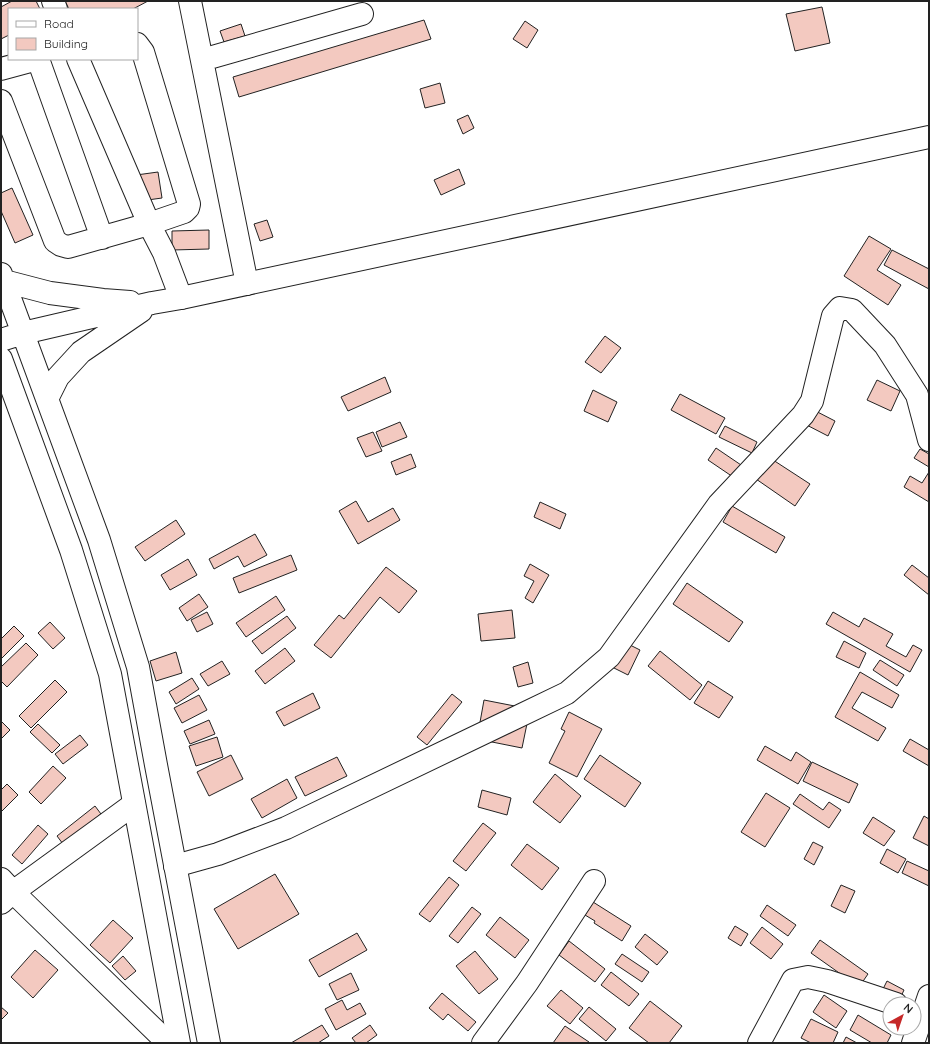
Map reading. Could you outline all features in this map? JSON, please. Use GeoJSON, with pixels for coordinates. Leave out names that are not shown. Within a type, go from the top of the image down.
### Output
{"type":"FeatureCollection","features":[{"type":"Feature","properties":{"kind":"main road"},"geometry":{"type":"LineString","coordinates":[[190,1],[248,284]]}},
{"type":"Feature","properties":{"kind":"main road"},"geometry":{"type":"LineString","coordinates":[[202,60],[362,14]]}},
{"type":"Feature","properties":{"kind":"main road"},"geometry":{"type":"LineString","coordinates":[[1,101],[55,241],[61,245],[68,247],[102,238],[184,212],[188,208],[189,204],[143,52],[138,45]]}},
{"type":"Feature","properties":{"kind":"main road"},"geometry":{"type":"LineString","coordinates":[[1,69],[34,60]]}},
{"type":"Feature","properties":{"kind":"main road"},"geometry":{"type":"LineString","coordinates":[[38,60],[102,238]]}},
{"type":"Feature","properties":{"kind":"main road"},"geometry":{"type":"LineString","coordinates":[[78,60],[149,224],[164,253],[181,298]]}},
{"type":"Feature","properties":{"kind":"main road"},"geometry":{"type":"LineString","coordinates":[[1,340],[152,303],[248,284],[929,137]]}},
{"type":"Feature","properties":{"kind":"main road"},"geometry":{"type":"LineString","coordinates":[[2,277],[50,294],[103,300],[152,303]]}},
{"type":"Feature","properties":{"kind":"main road"},"geometry":{"type":"LineString","coordinates":[[2,277],[99,540],[138,667],[209,1043]]}},
{"type":"Feature","properties":{"kind":"main road"},"geometry":{"type":"LineString","coordinates":[[47,399],[58,377],[81,352],[152,303]]}},
{"type":"Feature","properties":{"kind":"main road"},"geometry":{"type":"LineString","coordinates":[[175,866],[218,854],[286,828],[567,693],[609,657],[719,504],[803,415],[812,401],[833,316],[840,308],[852,310],[885,345],[917,395],[929,440]]}},
{"type":"Feature","properties":{"kind":"main road"},"geometry":{"type":"LineString","coordinates":[[1,359],[71,550],[110,674],[179,1043]]}},
{"type":"Feature","properties":{"kind":"main road"},"geometry":{"type":"LineString","coordinates":[[134,804],[97,831],[5,891],[168,1043]]}},
{"type":"Feature","properties":{"kind":"main road"},"geometry":{"type":"LineString","coordinates":[[483,1043],[527,983],[594,881]]}},
{"type":"Feature","properties":{"kind":"main road"},"geometry":{"type":"LineString","coordinates":[[759,1043],[793,980],[808,977],[827,981],[882,999]]}},
{"type":"Feature","properties":{"kind":"building"},"geometry":{"type":"Polygon","coordinates":[[[12,1],[36,1],[40,8],[8,8],[8,36],[1,39],[1,7],[12,1]]]}},
{"type":"Feature","properties":{"kind":"building"},"geometry":{"type":"Polygon","coordinates":[[[65,1],[148,1],[135,8],[68,8],[65,1]]]}},
{"type":"Feature","properties":{"kind":"building"},"geometry":{"type":"Polygon","coordinates":[[[822,7],[830,43],[795,51],[786,14],[822,7]]]}},
{"type":"Feature","properties":{"kind":"building"},"geometry":{"type":"Polygon","coordinates":[[[424,20],[431,39],[239,97],[233,77],[424,20]]]}},
{"type":"Feature","properties":{"kind":"building"},"geometry":{"type":"Polygon","coordinates":[[[525,21],[538,30],[527,48],[513,39],[525,21]]]}},
{"type":"Feature","properties":{"kind":"building"},"geometry":{"type":"Polygon","coordinates":[[[241,24],[245,36],[224,42],[220,31],[241,24]]]}},
{"type":"Feature","properties":{"kind":"building"},"geometry":{"type":"Polygon","coordinates":[[[440,83],[445,103],[425,108],[420,89],[440,83]]]}},
{"type":"Feature","properties":{"kind":"building"},"geometry":{"type":"Polygon","coordinates":[[[468,115],[474,128],[463,134],[457,120],[468,115]]]}},
{"type":"Feature","properties":{"kind":"building"},"geometry":{"type":"Polygon","coordinates":[[[459,169],[465,184],[441,195],[434,180],[459,169]]]}},
{"type":"Feature","properties":{"kind":"building"},"geometry":{"type":"Polygon","coordinates":[[[158,172],[162,198],[133,202],[129,176],[158,172]]]}},
{"type":"Feature","properties":{"kind":"building"},"geometry":{"type":"Polygon","coordinates":[[[12,188],[33,235],[15,243],[1,211],[1,193],[12,188]]]}},
{"type":"Feature","properties":{"kind":"building"},"geometry":{"type":"Polygon","coordinates":[[[267,220],[273,237],[260,241],[254,224],[267,220]]]}},
{"type":"Feature","properties":{"kind":"building"},"geometry":{"type":"Polygon","coordinates":[[[209,230],[209,249],[172,250],[172,231],[209,230]]]}},
{"type":"Feature","properties":{"kind":"building"},"geometry":{"type":"Polygon","coordinates":[[[869,236],[891,249],[877,270],[901,285],[888,305],[844,276],[869,236]]]}},
{"type":"Feature","properties":{"kind":"building"},"geometry":{"type":"Polygon","coordinates":[[[892,250],[929,269],[929,289],[884,265],[892,250]]]}},
{"type":"Feature","properties":{"kind":"building"},"geometry":{"type":"Polygon","coordinates":[[[605,336],[621,348],[601,373],[585,362],[605,336]]]}},
{"type":"Feature","properties":{"kind":"building"},"geometry":{"type":"Polygon","coordinates":[[[385,377],[391,392],[348,411],[341,397],[385,377]]]}},
{"type":"Feature","properties":{"kind":"building"},"geometry":{"type":"Polygon","coordinates":[[[877,380],[900,391],[891,411],[867,400],[877,380]]]}},
{"type":"Feature","properties":{"kind":"building"},"geometry":{"type":"Polygon","coordinates":[[[593,390],[617,402],[608,422],[584,411],[593,390]]]}},
{"type":"Feature","properties":{"kind":"building"},"geometry":{"type":"Polygon","coordinates":[[[680,394],[725,418],[716,434],[671,410],[680,394]]]}},
{"type":"Feature","properties":{"kind":"building"},"geometry":{"type":"Polygon","coordinates":[[[802,404],[835,421],[828,436],[795,419],[802,404]]]}},
{"type":"Feature","properties":{"kind":"building"},"geometry":{"type":"Polygon","coordinates":[[[400,422],[407,437],[382,447],[376,432],[400,422]]]}},
{"type":"Feature","properties":{"kind":"building"},"geometry":{"type":"Polygon","coordinates":[[[725,426],[757,442],[752,453],[719,437],[725,426]]]}},
{"type":"Feature","properties":{"kind":"building"},"geometry":{"type":"Polygon","coordinates":[[[373,432],[382,451],[366,457],[357,438],[373,432]]]}},
{"type":"Feature","properties":{"kind":"building"},"geometry":{"type":"Polygon","coordinates":[[[716,448],[744,467],[736,479],[708,460],[716,448]]]}},
{"type":"Feature","properties":{"kind":"building"},"geometry":{"type":"Polygon","coordinates":[[[920,449],[929,454],[929,467],[914,458],[920,449]]]}},
{"type":"Feature","properties":{"kind":"building"},"geometry":{"type":"Polygon","coordinates":[[[411,454],[416,467],[396,475],[391,462],[411,454]]]}},
{"type":"Feature","properties":{"kind":"building"},"geometry":{"type":"Polygon","coordinates":[[[770,458],[810,484],[795,506],[756,479],[770,458]]]}},
{"type":"Feature","properties":{"kind":"building"},"geometry":{"type":"Polygon","coordinates":[[[929,472],[929,502],[904,487],[910,476],[922,483],[929,472]]]}},
{"type":"Feature","properties":{"kind":"building"},"geometry":{"type":"Polygon","coordinates":[[[356,501],[368,522],[393,508],[400,520],[358,544],[339,511],[356,501]]]}},
{"type":"Feature","properties":{"kind":"building"},"geometry":{"type":"Polygon","coordinates":[[[540,502],[566,514],[560,529],[534,517],[540,502]]]}},
{"type":"Feature","properties":{"kind":"building"},"geometry":{"type":"Polygon","coordinates":[[[732,506],[785,537],[776,553],[723,522],[732,506]]]}},
{"type":"Feature","properties":{"kind":"building"},"geometry":{"type":"Polygon","coordinates":[[[176,520],[185,534],[145,561],[135,547],[176,520]]]}},
{"type":"Feature","properties":{"kind":"building"},"geometry":{"type":"Polygon","coordinates":[[[255,534],[267,555],[244,567],[238,556],[214,569],[209,559],[255,534]]]}},
{"type":"Feature","properties":{"kind":"building"},"geometry":{"type":"Polygon","coordinates":[[[291,555],[297,570],[239,593],[233,578],[291,555]]]}},
{"type":"Feature","properties":{"kind":"building"},"geometry":{"type":"Polygon","coordinates":[[[188,559],[197,575],[170,590],[161,575],[188,559]]]}},
{"type":"Feature","properties":{"kind":"building"},"geometry":{"type":"Polygon","coordinates":[[[530,564],[549,575],[533,603],[525,598],[534,581],[524,576],[530,564]]]}},
{"type":"Feature","properties":{"kind":"building"},"geometry":{"type":"Polygon","coordinates":[[[912,565],[929,578],[929,595],[904,575],[912,565]]]}},
{"type":"Feature","properties":{"kind":"building"},"geometry":{"type":"Polygon","coordinates":[[[386,567],[417,591],[399,613],[380,597],[331,658],[314,645],[339,615],[344,619],[386,567]]]}},
{"type":"Feature","properties":{"kind":"building"},"geometry":{"type":"Polygon","coordinates":[[[687,583],[743,622],[729,642],[673,604],[687,583]]]}},
{"type":"Feature","properties":{"kind":"building"},"geometry":{"type":"Polygon","coordinates":[[[199,594],[208,607],[187,621],[179,608],[199,594]]]}},
{"type":"Feature","properties":{"kind":"building"},"geometry":{"type":"Polygon","coordinates":[[[276,596],[285,610],[246,637],[236,623],[276,596]]]}},
{"type":"Feature","properties":{"kind":"building"},"geometry":{"type":"Polygon","coordinates":[[[512,610],[515,638],[481,641],[478,614],[512,610]]]}},
{"type":"Feature","properties":{"kind":"building"},"geometry":{"type":"Polygon","coordinates":[[[207,612],[213,624],[197,632],[191,620],[207,612]]]}},
{"type":"Feature","properties":{"kind":"building"},"geometry":{"type":"Polygon","coordinates":[[[833,612],[859,627],[864,618],[893,634],[886,646],[906,657],[913,645],[922,650],[910,672],[826,624],[833,612]]]}},
{"type":"Feature","properties":{"kind":"building"},"geometry":{"type":"Polygon","coordinates":[[[287,616],[296,628],[262,654],[252,641],[287,616]]]}},
{"type":"Feature","properties":{"kind":"building"},"geometry":{"type":"Polygon","coordinates":[[[50,622],[65,638],[53,649],[38,633],[50,622]]]}},
{"type":"Feature","properties":{"kind":"building"},"geometry":{"type":"Polygon","coordinates":[[[14,626],[24,636],[1,659],[1,639],[14,626]]]}},
{"type":"Feature","properties":{"kind":"building"},"geometry":{"type":"Polygon","coordinates":[[[614,637],[640,650],[628,675],[602,662],[614,637]]]}},
{"type":"Feature","properties":{"kind":"building"},"geometry":{"type":"Polygon","coordinates":[[[844,641],[866,653],[859,668],[836,657],[844,641]]]}},
{"type":"Feature","properties":{"kind":"building"},"geometry":{"type":"Polygon","coordinates":[[[26,643],[38,655],[7,687],[1,681],[1,667],[26,643]]]}},
{"type":"Feature","properties":{"kind":"building"},"geometry":{"type":"Polygon","coordinates":[[[285,648],[295,661],[265,684],[255,671],[285,648]]]}},
{"type":"Feature","properties":{"kind":"building"},"geometry":{"type":"Polygon","coordinates":[[[660,651],[702,685],[690,700],[648,666],[660,651]]]}},
{"type":"Feature","properties":{"kind":"building"},"geometry":{"type":"Polygon","coordinates":[[[176,652],[182,673],[156,681],[150,661],[176,652]]]}},
{"type":"Feature","properties":{"kind":"building"},"geometry":{"type":"Polygon","coordinates":[[[880,660],[904,675],[897,686],[873,670],[880,660]]]}},
{"type":"Feature","properties":{"kind":"building"},"geometry":{"type":"Polygon","coordinates":[[[222,661],[230,674],[208,686],[200,674],[222,661]]]}},
{"type":"Feature","properties":{"kind":"building"},"geometry":{"type":"Polygon","coordinates":[[[528,662],[533,683],[518,687],[513,667],[528,662]]]}},
{"type":"Feature","properties":{"kind":"building"},"geometry":{"type":"Polygon","coordinates":[[[860,672],[899,695],[892,708],[862,692],[852,708],[886,728],[878,741],[835,717],[860,672]]]}},
{"type":"Feature","properties":{"kind":"building"},"geometry":{"type":"Polygon","coordinates":[[[192,678],[199,689],[176,704],[169,692],[192,678]]]}},
{"type":"Feature","properties":{"kind":"building"},"geometry":{"type":"Polygon","coordinates":[[[55,680],[67,692],[31,728],[19,716],[55,680]]]}},
{"type":"Feature","properties":{"kind":"building"},"geometry":{"type":"Polygon","coordinates":[[[708,681],[733,697],[719,718],[694,703],[708,681]]]}},
{"type":"Feature","properties":{"kind":"building"},"geometry":{"type":"Polygon","coordinates":[[[313,693],[320,708],[284,726],[276,712],[313,693]]]}},
{"type":"Feature","properties":{"kind":"building"},"geometry":{"type":"Polygon","coordinates":[[[452,694],[462,702],[427,745],[417,737],[452,694]]]}},
{"type":"Feature","properties":{"kind":"building"},"geometry":{"type":"Polygon","coordinates":[[[199,695],[207,710],[182,723],[174,708],[199,695]]]}},
{"type":"Feature","properties":{"kind":"building"},"geometry":{"type":"Polygon","coordinates":[[[484,700],[530,709],[522,748],[477,739],[484,700]]]}},
{"type":"Feature","properties":{"kind":"building"},"geometry":{"type":"Polygon","coordinates":[[[569,712],[602,729],[577,777],[549,763],[565,731],[561,729],[569,712]]]}},
{"type":"Feature","properties":{"kind":"building"},"geometry":{"type":"Polygon","coordinates":[[[209,720],[215,734],[190,744],[184,731],[209,720]]]}},
{"type":"Feature","properties":{"kind":"building"},"geometry":{"type":"Polygon","coordinates":[[[1,721],[10,730],[1,739],[1,721]]]}},
{"type":"Feature","properties":{"kind":"building"},"geometry":{"type":"Polygon","coordinates":[[[38,724],[60,745],[52,753],[30,732],[38,724]]]}},
{"type":"Feature","properties":{"kind":"building"},"geometry":{"type":"Polygon","coordinates":[[[80,735],[88,745],[63,764],[55,754],[80,735]]]}},
{"type":"Feature","properties":{"kind":"building"},"geometry":{"type":"Polygon","coordinates":[[[217,737],[223,757],[196,766],[189,746],[217,737]]]}},
{"type":"Feature","properties":{"kind":"building"},"geometry":{"type":"Polygon","coordinates":[[[910,739],[929,750],[929,766],[903,751],[910,739]]]}},
{"type":"Feature","properties":{"kind":"building"},"geometry":{"type":"Polygon","coordinates":[[[765,746],[791,761],[796,752],[811,762],[798,784],[757,760],[765,746]]]}},
{"type":"Feature","properties":{"kind":"building"},"geometry":{"type":"Polygon","coordinates":[[[231,755],[243,779],[209,796],[197,772],[231,755]]]}},
{"type":"Feature","properties":{"kind":"building"},"geometry":{"type":"Polygon","coordinates":[[[600,755],[641,783],[625,807],[584,779],[600,755]]]}},
{"type":"Feature","properties":{"kind":"building"},"geometry":{"type":"Polygon","coordinates":[[[337,757],[347,776],[305,796],[295,777],[337,757]]]}},
{"type":"Feature","properties":{"kind":"building"},"geometry":{"type":"Polygon","coordinates":[[[812,762],[858,784],[849,803],[803,781],[812,762]]]}},
{"type":"Feature","properties":{"kind":"building"},"geometry":{"type":"Polygon","coordinates":[[[53,766],[66,778],[41,804],[29,792],[53,766]]]}},
{"type":"Feature","properties":{"kind":"building"},"geometry":{"type":"Polygon","coordinates":[[[555,774],[581,796],[560,823],[533,802],[555,774]]]}},
{"type":"Feature","properties":{"kind":"building"},"geometry":{"type":"Polygon","coordinates":[[[287,779],[297,798],[262,818],[251,799],[287,779]]]}},
{"type":"Feature","properties":{"kind":"building"},"geometry":{"type":"Polygon","coordinates":[[[7,784],[18,795],[1,812],[1,790],[7,784]]]}},
{"type":"Feature","properties":{"kind":"building"},"geometry":{"type":"Polygon","coordinates":[[[482,790],[511,798],[507,815],[478,807],[482,790]]]}},
{"type":"Feature","properties":{"kind":"building"},"geometry":{"type":"Polygon","coordinates":[[[766,793],[790,808],[765,847],[741,832],[766,793]]]}},
{"type":"Feature","properties":{"kind":"building"},"geometry":{"type":"Polygon","coordinates":[[[800,794],[823,810],[829,802],[841,810],[829,828],[793,804],[800,794]]]}},
{"type":"Feature","properties":{"kind":"building"},"geometry":{"type":"Polygon","coordinates":[[[95,806],[101,814],[63,844],[57,836],[95,806]]]}},
{"type":"Feature","properties":{"kind":"building"},"geometry":{"type":"Polygon","coordinates":[[[924,816],[929,819],[929,846],[913,838],[924,816]]]}},
{"type":"Feature","properties":{"kind":"building"},"geometry":{"type":"Polygon","coordinates":[[[873,817],[895,831],[884,846],[863,833],[873,817]]]}},
{"type":"Feature","properties":{"kind":"building"},"geometry":{"type":"Polygon","coordinates":[[[483,823],[496,833],[466,871],[453,861],[483,823]]]}},
{"type":"Feature","properties":{"kind":"building"},"geometry":{"type":"Polygon","coordinates":[[[38,825],[48,834],[22,864],[12,855],[38,825]]]}},
{"type":"Feature","properties":{"kind":"building"},"geometry":{"type":"Polygon","coordinates":[[[813,842],[823,847],[814,865],[804,859],[813,842]]]}},
{"type":"Feature","properties":{"kind":"building"},"geometry":{"type":"Polygon","coordinates":[[[527,844],[559,868],[542,890],[511,865],[527,844]]]}},
{"type":"Feature","properties":{"kind":"building"},"geometry":{"type":"Polygon","coordinates":[[[887,849],[906,859],[898,873],[880,863],[887,849]]]}},
{"type":"Feature","properties":{"kind":"building"},"geometry":{"type":"Polygon","coordinates":[[[907,861],[929,871],[929,886],[902,873],[907,861]]]}},
{"type":"Feature","properties":{"kind":"building"},"geometry":{"type":"Polygon","coordinates":[[[275,874],[299,914],[238,949],[214,909],[275,874]]]}},
{"type":"Feature","properties":{"kind":"building"},"geometry":{"type":"Polygon","coordinates":[[[449,877],[459,885],[430,922],[419,914],[449,877]]]}},
{"type":"Feature","properties":{"kind":"building"},"geometry":{"type":"Polygon","coordinates":[[[841,885],[855,891],[845,913],[831,906],[841,885]]]}},
{"type":"Feature","properties":{"kind":"building"},"geometry":{"type":"Polygon","coordinates":[[[593,902],[631,926],[622,941],[594,923],[595,921],[585,915],[593,902]]]}},
{"type":"Feature","properties":{"kind":"building"},"geometry":{"type":"Polygon","coordinates":[[[767,905],[796,925],[788,936],[760,916],[767,905]]]}},
{"type":"Feature","properties":{"kind":"building"},"geometry":{"type":"Polygon","coordinates":[[[472,907],[481,914],[458,943],[449,936],[472,907]]]}},
{"type":"Feature","properties":{"kind":"building"},"geometry":{"type":"Polygon","coordinates":[[[500,917],[529,940],[515,958],[486,935],[500,917]]]}},
{"type":"Feature","properties":{"kind":"building"},"geometry":{"type":"Polygon","coordinates":[[[113,920],[133,938],[110,963],[90,945],[113,920]]]}},
{"type":"Feature","properties":{"kind":"building"},"geometry":{"type":"Polygon","coordinates":[[[735,926],[748,934],[741,946],[728,938],[735,926]]]}},
{"type":"Feature","properties":{"kind":"building"},"geometry":{"type":"Polygon","coordinates":[[[762,927],[783,944],[771,959],[750,943],[762,927]]]}},
{"type":"Feature","properties":{"kind":"building"},"geometry":{"type":"Polygon","coordinates":[[[357,933],[367,950],[319,977],[309,960],[357,933]]]}},
{"type":"Feature","properties":{"kind":"building"},"geometry":{"type":"Polygon","coordinates":[[[645,934],[668,952],[657,965],[635,947],[645,934]]]}},
{"type":"Feature","properties":{"kind":"building"},"geometry":{"type":"Polygon","coordinates":[[[820,940],[868,974],[859,987],[811,953],[820,940]]]}},
{"type":"Feature","properties":{"kind":"building"},"geometry":{"type":"Polygon","coordinates":[[[569,941],[605,969],[595,982],[559,955],[569,941]]]}},
{"type":"Feature","properties":{"kind":"building"},"geometry":{"type":"Polygon","coordinates":[[[35,950],[58,970],[33,998],[11,977],[35,950]]]}},
{"type":"Feature","properties":{"kind":"building"},"geometry":{"type":"Polygon","coordinates":[[[475,951],[498,979],[479,994],[456,966],[475,951]]]}},
{"type":"Feature","properties":{"kind":"building"},"geometry":{"type":"Polygon","coordinates":[[[622,954],[649,972],[642,982],[615,964],[622,954]]]}},
{"type":"Feature","properties":{"kind":"building"},"geometry":{"type":"Polygon","coordinates":[[[123,956],[136,971],[125,980],[112,966],[123,956]]]}},
{"type":"Feature","properties":{"kind":"building"},"geometry":{"type":"Polygon","coordinates":[[[611,972],[639,994],[629,1006],[601,985],[611,972]]]}},
{"type":"Feature","properties":{"kind":"building"},"geometry":{"type":"Polygon","coordinates":[[[351,973],[359,990],[337,1000],[329,984],[351,973]]]}},
{"type":"Feature","properties":{"kind":"building"},"geometry":{"type":"Polygon","coordinates":[[[887,981],[904,990],[901,996],[880,995],[887,981]]]}},
{"type":"Feature","properties":{"kind":"building"},"geometry":{"type":"Polygon","coordinates":[[[561,990],[583,1008],[570,1024],[547,1006],[561,990]]]}},
{"type":"Feature","properties":{"kind":"building"},"geometry":{"type":"Polygon","coordinates":[[[442,993],[476,1022],[468,1031],[448,1014],[443,1020],[429,1008],[442,993]]]}},
{"type":"Feature","properties":{"kind":"building"},"geometry":{"type":"Polygon","coordinates":[[[824,995],[847,1011],[836,1028],[813,1012],[824,995]]]}},
{"type":"Feature","properties":{"kind":"building"},"geometry":{"type":"Polygon","coordinates":[[[342,1000],[347,1010],[360,1003],[366,1014],[336,1030],[325,1009],[342,1000]]]}},
{"type":"Feature","properties":{"kind":"building"},"geometry":{"type":"Polygon","coordinates":[[[650,1001],[682,1026],[669,1043],[649,1043],[629,1028],[650,1001]]]}},
{"type":"Feature","properties":{"kind":"building"},"geometry":{"type":"Polygon","coordinates":[[[1,1007],[8,1013],[1,1020],[1,1007]]]}},
{"type":"Feature","properties":{"kind":"building"},"geometry":{"type":"Polygon","coordinates":[[[589,1007],[616,1029],[606,1041],[579,1019],[589,1007]]]}},
{"type":"Feature","properties":{"kind":"building"},"geometry":{"type":"Polygon","coordinates":[[[858,1015],[882,1030],[882,1036],[890,1036],[887,1043],[872,1043],[850,1030],[858,1015]]]}},
{"type":"Feature","properties":{"kind":"building"},"geometry":{"type":"Polygon","coordinates":[[[811,1019],[838,1032],[833,1043],[811,1043],[801,1038],[811,1019]]]}},
{"type":"Feature","properties":{"kind":"building"},"geometry":{"type":"Polygon","coordinates":[[[322,1025],[329,1036],[318,1043],[291,1043],[322,1025]]]}},
{"type":"Feature","properties":{"kind":"building"},"geometry":{"type":"Polygon","coordinates":[[[370,1025],[377,1035],[366,1043],[356,1043],[352,1038],[370,1025]]]}},
{"type":"Feature","properties":{"kind":"building"},"geometry":{"type":"Polygon","coordinates":[[[565,1026],[589,1042],[553,1043],[565,1026]]]}},
{"type":"Feature","properties":{"kind":"building"},"geometry":{"type":"Polygon","coordinates":[[[846,1037],[857,1043],[843,1043],[846,1037]]]}}]}
